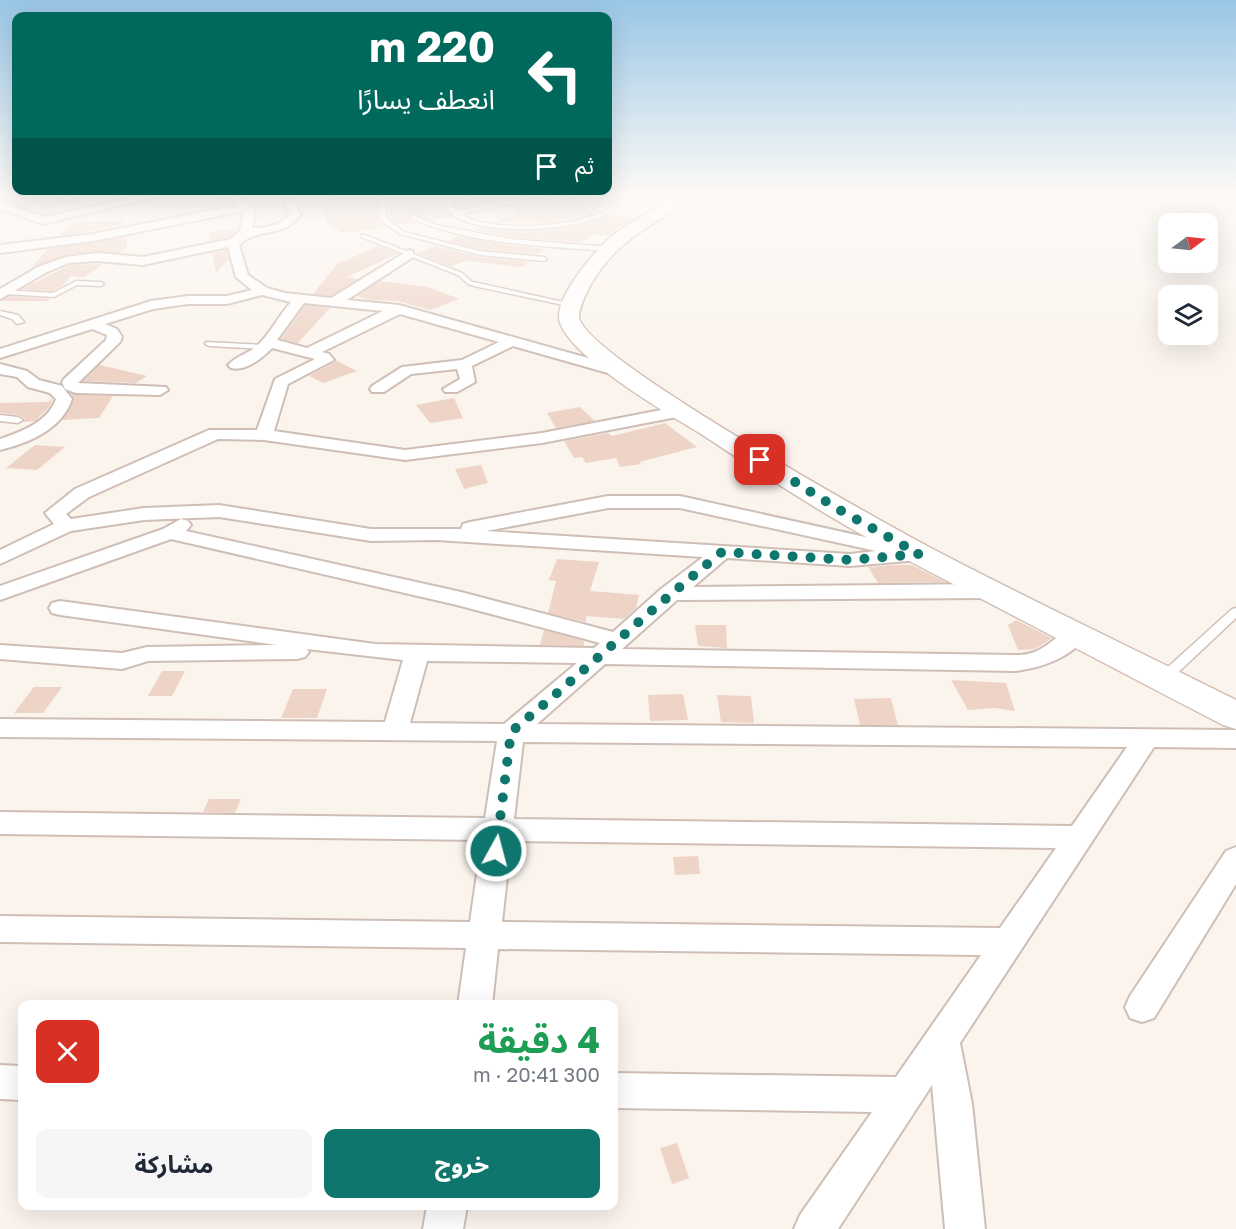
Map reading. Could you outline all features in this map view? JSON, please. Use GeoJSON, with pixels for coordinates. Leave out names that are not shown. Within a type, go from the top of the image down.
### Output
{"type":"FeatureCollection","features":[{"type":"Feature","properties":{"kind":"main road"},"geometry":{"type":"LineString","coordinates":[[608,251],[591,269],[569,317],[573,327],[622,372],[838,509],[989,591],[1236,716]]}},
{"type":"Feature","properties":{"kind":"street"},"geometry":{"type":"LineString","coordinates":[[2,294],[40,269],[67,260],[92,256],[129,262],[143,261],[180,251]]}},
{"type":"Feature","properties":{"kind":"street"},"geometry":{"type":"LineString","coordinates":[[241,251],[242,277],[262,291],[298,300],[399,309],[622,372]]}},
{"type":"Feature","properties":{"kind":"street"},"geometry":{"type":"LineString","coordinates":[[334,302],[408,254]]}},
{"type":"Feature","properties":{"kind":"street"},"geometry":{"type":"LineString","coordinates":[[0,354],[155,304],[188,300],[227,300],[262,291]]}},
{"type":"Feature","properties":{"kind":"street"},"geometry":{"type":"LineString","coordinates":[[236,365],[247,361],[268,345],[286,314],[298,300]]}},
{"type":"Feature","properties":{"kind":"street"},"geometry":{"type":"LineString","coordinates":[[310,352],[399,309]]}},
{"type":"Feature","properties":{"kind":"street"},"geometry":{"type":"LineString","coordinates":[[92,324],[112,332],[115,337],[113,342],[70,382],[71,386],[160,390]]}},
{"type":"Feature","properties":{"kind":"street"},"geometry":{"type":"LineString","coordinates":[[378,389],[407,370],[465,364],[512,341]]}},
{"type":"Feature","properties":{"kind":"street"},"geometry":{"type":"LineString","coordinates":[[264,435],[281,382],[291,375],[326,360],[310,352],[268,345]]}},
{"type":"Feature","properties":{"kind":"street"},"geometry":{"type":"LineString","coordinates":[[451,389],[467,382],[465,364]]}},
{"type":"Feature","properties":{"kind":"street"},"geometry":{"type":"LineString","coordinates":[[0,369],[22,374],[34,384],[56,389],[64,399],[61,408],[37,430],[23,438],[0,445]]}},
{"type":"Feature","properties":{"kind":"street"},"geometry":{"type":"LineString","coordinates":[[66,526],[55,513],[82,493],[215,434],[264,435],[405,455],[542,438],[681,411]]}},
{"type":"Feature","properties":{"kind":"street"},"geometry":{"type":"LineString","coordinates":[[437,534],[608,502],[680,502],[919,554]]}},
{"type":"Feature","properties":{"kind":"street"},"geometry":{"type":"LineString","coordinates":[[0,558],[66,526],[144,514],[219,511],[371,535],[437,534],[850,560],[919,554]]}},
{"type":"Feature","properties":{"kind":"street"},"geometry":{"type":"LineString","coordinates":[[0,593],[170,532],[200,512]]}},
{"type":"Feature","properties":{"kind":"street"},"geometry":{"type":"LineString","coordinates":[[170,532],[461,599],[617,640]]}},
{"type":"Feature","properties":{"kind":"street"},"geometry":{"type":"LineString","coordinates":[[476,1000],[511,732],[601,657],[669,594],[722,552]]}},
{"type":"Feature","properties":{"kind":"street"},"geometry":{"type":"LineString","coordinates":[[669,594],[989,591]]}},
{"type":"Feature","properties":{"kind":"street"},"geometry":{"type":"LineString","coordinates":[[60,608],[375,651]]}},
{"type":"Feature","properties":{"kind":"street"},"geometry":{"type":"LineString","coordinates":[[0,652],[122,661],[147,654],[375,651],[1015,663],[1039,661],[1048,657],[1075,635]]}},
{"type":"Feature","properties":{"kind":"street"},"geometry":{"type":"LineString","coordinates":[[395,731],[417,653]]}},
{"type":"Feature","properties":{"kind":"street"},"geometry":{"type":"LineString","coordinates":[[3,732],[395,731],[1236,739]]}},
{"type":"Feature","properties":{"kind":"street"},"geometry":{"type":"LineString","coordinates":[[814,1229],[1147,738]]}},
{"type":"Feature","properties":{"kind":"street"},"geometry":{"type":"LineString","coordinates":[[0,823],[1079,837]]}},
{"type":"Feature","properties":{"kind":"street"},"geometry":{"type":"LineString","coordinates":[[1142,1007],[1236,859]]}},
{"type":"Feature","properties":{"kind":"street"},"geometry":{"type":"LineString","coordinates":[[0,930],[1009,942]]}},
{"type":"Feature","properties":{"kind":"street"},"geometry":{"type":"LineString","coordinates":[[942,1041],[954,1104],[965,1229]]}},
{"type":"Feature","properties":{"kind":"street"},"geometry":{"type":"LineString","coordinates":[[0,1082],[18,1083]]}},
{"type":"Feature","properties":{"kind":"street"},"geometry":{"type":"LineString","coordinates":[[618,1091],[905,1095]]}},
{"type":"Feature","properties":{"kind":"street"},"geometry":{"type":"LineString","coordinates":[[443,1229],[446,1210]]}},
{"type":"Feature","properties":{"kind":"lane"},"geometry":{"type":"LineString","coordinates":[[402,251],[460,274],[476,285],[573,305]]}},
{"type":"Feature","properties":{"kind":"lane"},"geometry":{"type":"LineString","coordinates":[[473,251],[544,259]]}},
{"type":"Feature","properties":{"kind":"lane"},"geometry":{"type":"LineString","coordinates":[[2,294],[51,295],[62,292],[76,283],[101,284]]}},
{"type":"Feature","properties":{"kind":"lane"},"geometry":{"type":"LineString","coordinates":[[0,313],[15,317],[20,322]]}},
{"type":"Feature","properties":{"kind":"lane"},"geometry":{"type":"LineString","coordinates":[[209,344],[268,345]]}},
{"type":"Feature","properties":{"kind":"lane"},"geometry":{"type":"LineString","coordinates":[[0,418],[18,420]]}},
{"type":"Feature","properties":{"kind":"lane"},"geometry":{"type":"LineString","coordinates":[[1163,679],[1236,612]]}},
{"type":"Feature","properties":{"kind":"building"},"geometry":{"type":"Polygon","coordinates":[[[46,251],[94,251],[66,255],[30,269],[46,251]]]}},
{"type":"Feature","properties":{"kind":"building"},"geometry":{"type":"Polygon","coordinates":[[[226,251],[229,259],[216,273],[212,253],[226,251]]]}},
{"type":"Feature","properties":{"kind":"building"},"geometry":{"type":"Polygon","coordinates":[[[366,251],[391,251],[397,254],[347,277],[358,279],[330,296],[313,294],[337,264],[366,251]]]}},
{"type":"Feature","properties":{"kind":"building"},"geometry":{"type":"Polygon","coordinates":[[[457,251],[479,257],[528,262],[522,267],[468,261],[450,266],[417,253],[457,251]]]}},
{"type":"Feature","properties":{"kind":"building"},"geometry":{"type":"Polygon","coordinates":[[[507,251],[542,251],[538,254],[507,251]]]}},
{"type":"Feature","properties":{"kind":"building"},"geometry":{"type":"Polygon","coordinates":[[[103,264],[84,277],[71,276],[53,291],[22,289],[70,265],[103,264]]]}},
{"type":"Feature","properties":{"kind":"building"},"geometry":{"type":"Polygon","coordinates":[[[380,281],[428,287],[459,299],[430,310],[398,301],[371,300],[357,296],[380,281]]]}},
{"type":"Feature","properties":{"kind":"building"},"geometry":{"type":"Polygon","coordinates":[[[9,296],[50,299],[48,301],[0,301],[9,296]]]}},
{"type":"Feature","properties":{"kind":"building"},"geometry":{"type":"Polygon","coordinates":[[[305,305],[330,308],[298,343],[281,339],[305,305]]]}},
{"type":"Feature","properties":{"kind":"building"},"geometry":{"type":"Polygon","coordinates":[[[337,361],[357,371],[323,383],[309,376],[337,361]]]}},
{"type":"Feature","properties":{"kind":"building"},"geometry":{"type":"Polygon","coordinates":[[[99,365],[147,376],[136,383],[83,381],[99,365]]]}},
{"type":"Feature","properties":{"kind":"building"},"geometry":{"type":"Polygon","coordinates":[[[71,393],[117,396],[113,396],[99,418],[62,420],[74,400],[71,393]]]}},
{"type":"Feature","properties":{"kind":"building"},"geometry":{"type":"Polygon","coordinates":[[[52,398],[50,406],[35,421],[24,422],[25,419],[19,415],[0,413],[0,403],[48,402],[52,398]]]}},
{"type":"Feature","properties":{"kind":"building"},"geometry":{"type":"Polygon","coordinates":[[[454,398],[463,418],[430,423],[416,405],[454,398]]]}},
{"type":"Feature","properties":{"kind":"building"},"geometry":{"type":"Polygon","coordinates":[[[580,407],[595,421],[556,428],[547,413],[580,407]]]}},
{"type":"Feature","properties":{"kind":"building"},"geometry":{"type":"Polygon","coordinates":[[[665,423],[697,447],[639,462],[641,464],[620,467],[616,458],[586,463],[582,457],[574,458],[564,441],[608,433],[612,436],[665,423]]]}},
{"type":"Feature","properties":{"kind":"building"},"geometry":{"type":"Polygon","coordinates":[[[35,445],[65,447],[37,470],[6,468],[35,445]]]}},
{"type":"Feature","properties":{"kind":"building"},"geometry":{"type":"Polygon","coordinates":[[[481,465],[488,483],[464,489],[455,469],[481,465]]]}},
{"type":"Feature","properties":{"kind":"building"},"geometry":{"type":"Polygon","coordinates":[[[557,559],[599,562],[590,591],[639,595],[636,608],[624,619],[586,616],[586,622],[548,613],[556,581],[549,580],[557,559]]]}},
{"type":"Feature","properties":{"kind":"building"},"geometry":{"type":"Polygon","coordinates":[[[912,565],[945,582],[878,583],[868,567],[912,565]]]}},
{"type":"Feature","properties":{"kind":"building"},"geometry":{"type":"Polygon","coordinates":[[[1016,620],[1052,638],[1035,649],[1018,650],[1008,625],[1016,620]]]}},
{"type":"Feature","properties":{"kind":"building"},"geometry":{"type":"Polygon","coordinates":[[[695,625],[726,625],[727,648],[698,646],[695,625]]]}},
{"type":"Feature","properties":{"kind":"building"},"geometry":{"type":"Polygon","coordinates":[[[544,630],[584,641],[584,646],[540,645],[544,630]]]}},
{"type":"Feature","properties":{"kind":"building"},"geometry":{"type":"Polygon","coordinates":[[[162,671],[185,671],[172,696],[148,696],[162,671]]]}},
{"type":"Feature","properties":{"kind":"building"},"geometry":{"type":"Polygon","coordinates":[[[951,680],[1006,683],[1015,711],[995,708],[968,710],[951,680]]]}},
{"type":"Feature","properties":{"kind":"building"},"geometry":{"type":"Polygon","coordinates":[[[34,687],[62,687],[43,713],[14,713],[34,687]]]}},
{"type":"Feature","properties":{"kind":"building"},"geometry":{"type":"Polygon","coordinates":[[[293,689],[327,689],[317,718],[281,718],[293,689]]]}},
{"type":"Feature","properties":{"kind":"building"},"geometry":{"type":"Polygon","coordinates":[[[683,694],[688,720],[650,721],[648,695],[683,694]]]}},
{"type":"Feature","properties":{"kind":"building"},"geometry":{"type":"Polygon","coordinates":[[[717,695],[751,696],[754,723],[721,722],[717,695]]]}},
{"type":"Feature","properties":{"kind":"building"},"geometry":{"type":"Polygon","coordinates":[[[891,698],[898,725],[860,725],[854,699],[891,698]]]}},
{"type":"Feature","properties":{"kind":"building"},"geometry":{"type":"Polygon","coordinates":[[[209,799],[241,799],[235,813],[203,812],[209,799]]]}},
{"type":"Feature","properties":{"kind":"building"},"geometry":{"type":"Polygon","coordinates":[[[698,856],[700,874],[675,875],[673,857],[698,856]]]}},
{"type":"Feature","properties":{"kind":"building"},"geometry":{"type":"Polygon","coordinates":[[[677,1143],[689,1178],[672,1184],[660,1148],[677,1143]]]}},
{"type":"Feature","properties":{"kind":"route"},"geometry":{"type":"LineString","coordinates":[[496,851],[511,732],[601,657],[669,594],[722,552],[850,560],[919,554],[838,509],[760,460]]}}]}
